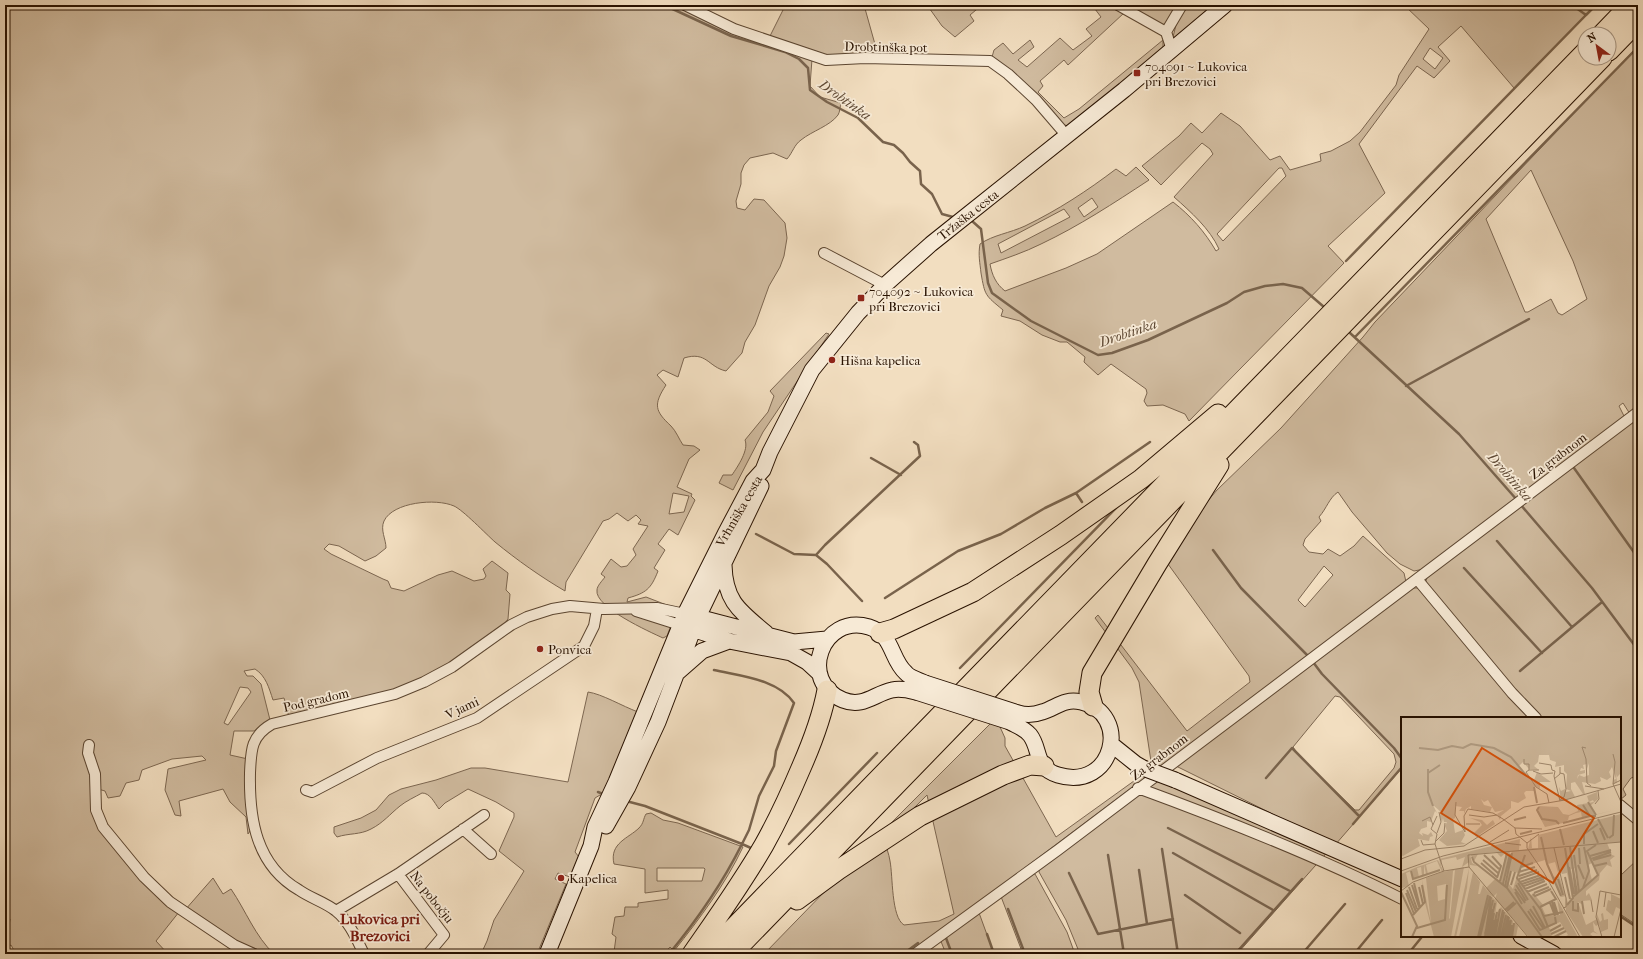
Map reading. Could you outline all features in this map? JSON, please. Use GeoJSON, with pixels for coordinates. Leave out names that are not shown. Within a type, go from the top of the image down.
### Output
{"type":"FeatureCollection","features":[{"type":"Feature","properties":{"kind":"highway"},"geometry":{"type":"LineString","coordinates":[[1610,26],[1630,5]]}},
{"type":"Feature","properties":{"kind":"highway"},"geometry":{"type":"LineString","coordinates":[[1617,43],[1638,21]]}},
{"type":"Feature","properties":{"kind":"highway"},"geometry":{"type":"LineString","coordinates":[[708,954],[1577,60]]}},
{"type":"Feature","properties":{"kind":"highway"},"geometry":{"type":"LineString","coordinates":[[736,950],[1594,66]]}},
{"type":"Feature","properties":{"kind":"highway"},"geometry":{"type":"LineString","coordinates":[[880,633],[894,629],[973,592],[1061,535],[1141,479],[1310,335]]}},
{"type":"Feature","properties":{"kind":"highway"},"geometry":{"type":"LineString","coordinates":[[1093,706],[1089,692],[1092,673],[1205,486],[1250,421]]}},
{"type":"Feature","properties":{"kind":"highway"},"geometry":{"type":"LineString","coordinates":[[692,954],[726,905],[764,845],[788,798],[809,748],[824,708],[827,690]]}},
{"type":"Feature","properties":{"kind":"highway"},"geometry":{"type":"LineString","coordinates":[[736,950],[833,874],[920,816],[1002,774],[1030,766],[1049,770]]}},
{"type":"Feature","properties":{"kind":"main road","name":"Tržaška cesta"},"geometry":{"type":"LineString","coordinates":[[763,470],[770,452],[812,370],[858,313],[931,244],[1172,50],[1225,5]]}},
{"type":"Feature","properties":{"kind":"main road","name":"Vrhniška cesta"},"geometry":{"type":"LineString","coordinates":[[547,954],[592,846],[604,831],[605,818],[678,672],[689,621],[724,565],[763,482],[763,470]]}},
{"type":"Feature","properties":{"kind":"main road","name":"Vrhniška cesta"},"geometry":{"type":"LineString","coordinates":[[622,784],[724,534],[753,481],[763,470]]}},
{"type":"Feature","properties":{"kind":"main road"},"geometry":{"type":"LineString","coordinates":[[724,565],[724,582],[732,601],[741,612],[768,635]]}},
{"type":"Feature","properties":{"kind":"main road"},"geometry":{"type":"LineString","coordinates":[[689,621],[768,635],[794,642],[827,639]]}},
{"type":"Feature","properties":{"kind":"main road"},"geometry":{"type":"LineString","coordinates":[[689,621],[729,641],[791,654],[807,662],[819,673]]}},
{"type":"Feature","properties":{"kind":"main road"},"geometry":{"type":"LineString","coordinates":[[920,687],[898,664],[889,643],[880,633],[870,628],[858,625],[841,629],[827,639],[821,649],[818,660],[819,673],[827,690],[843,700],[856,702],[869,700],[891,690],[920,687],[1014,718],[1031,736],[1040,760],[1049,770],[1071,778],[1084,776],[1095,771],[1110,754],[1111,744],[1109,726],[1103,714],[1093,706],[1082,702],[1069,701],[1058,704],[1042,712],[1014,718]]}},
{"type":"Feature","properties":{"kind":"main road"},"geometry":{"type":"LineString","coordinates":[[678,672],[702,651],[729,641]]}},
{"type":"Feature","properties":{"kind":"main road"},"geometry":{"type":"LineString","coordinates":[[1111,744],[1140,766],[1401,879]]}},
{"type":"Feature","properties":{"kind":"main road"},"geometry":{"type":"LineString","coordinates":[[1104,762],[1140,766]]}},
{"type":"Feature","properties":{"kind":"main road"},"geometry":{"type":"LineString","coordinates":[[1523,937],[1554,954]]}},
{"type":"Feature","properties":{"kind":"street","name":"Drobtinška pot"},"geometry":{"type":"LineString","coordinates":[[685,5],[734,29],[826,60],[865,58],[990,62],[1008,74],[1019,84],[1066,136]]}},
{"type":"Feature","properties":{"kind":"street"},"geometry":{"type":"LineString","coordinates":[[1118,5],[1166,32],[1172,50]]}},
{"type":"Feature","properties":{"kind":"street"},"geometry":{"type":"LineString","coordinates":[[1166,32],[1182,5]]}},
{"type":"Feature","properties":{"kind":"street"},"geometry":{"type":"LineString","coordinates":[[824,253],[885,286]]}},
{"type":"Feature","properties":{"kind":"street","name":"Za grabnom"},"geometry":{"type":"LineString","coordinates":[[915,954],[1638,412]]}},
{"type":"Feature","properties":{"kind":"street"},"geometry":{"type":"LineString","coordinates":[[1417,578],[1512,693],[1535,717]]}},
{"type":"Feature","properties":{"kind":"street","name":"Pod gradom"},"geometry":{"type":"LineString","coordinates":[[364,954],[346,922],[336,911],[297,890],[282,878],[267,861],[258,844],[250,806],[250,782],[253,746],[258,734],[272,724],[396,694],[424,682],[452,667],[511,625],[539,612],[570,606],[597,609],[657,608],[689,621]]}},
{"type":"Feature","properties":{"kind":"street","name":"V jami"},"geometry":{"type":"LineString","coordinates":[[306,790],[312,792],[377,758],[477,718],[584,646],[594,626],[597,609]]}},
{"type":"Feature","properties":{"kind":"street"},"geometry":{"type":"LineString","coordinates":[[89,745],[88,753],[95,774],[96,810],[99,820],[106,831],[152,886],[170,902],[234,945],[254,954]]}},
{"type":"Feature","properties":{"kind":"street"},"geometry":{"type":"LineString","coordinates":[[1138,788],[1221,819],[1366,881],[1401,899]]}},
{"type":"Feature","properties":{"kind":"street"},"geometry":{"type":"LineString","coordinates":[[1621,806],[1638,820]]}},
{"type":"Feature","properties":{"kind":"street","name":"Na pobočju"},"geometry":{"type":"LineString","coordinates":[[336,911],[398,874],[484,815]]}},
{"type":"Feature","properties":{"kind":"street"},"geometry":{"type":"LineString","coordinates":[[463,829],[491,854]]}},
{"type":"Feature","properties":{"kind":"street","name":"Na pobočju"},"geometry":{"type":"LineString","coordinates":[[398,874],[444,935],[428,954]]}},
{"type":"Feature","properties":{"kind":"shaded area"},"geometry":{"type":"Polygon","coordinates":[[[5,5],[676,5],[696,15],[812,59],[810,86],[820,97],[841,103],[838,115],[835,119],[799,142],[787,159],[773,153],[750,158],[744,165],[741,173],[741,184],[736,201],[737,208],[745,210],[754,199],[764,200],[785,223],[787,238],[784,256],[780,267],[769,286],[755,325],[745,342],[742,353],[726,371],[720,369],[703,358],[692,356],[684,358],[678,377],[663,370],[657,375],[666,385],[659,398],[659,412],[674,430],[683,445],[694,446],[700,450],[689,459],[677,487],[692,494],[691,496],[695,500],[678,535],[669,529],[658,544],[665,550],[654,568],[658,571],[653,582],[644,592],[628,598],[627,602],[646,597],[677,609],[667,636],[663,638],[624,618],[604,604],[598,597],[597,588],[605,577],[601,574],[611,559],[621,567],[627,566],[636,555],[633,549],[648,526],[638,524],[641,520],[636,515],[628,521],[617,513],[609,519],[603,521],[566,582],[565,591],[538,574],[495,542],[458,508],[437,502],[416,503],[405,506],[389,515],[384,521],[383,531],[386,548],[376,556],[365,561],[339,546],[329,544],[324,549],[331,554],[388,581],[391,588],[404,591],[438,575],[452,571],[474,581],[484,579],[486,576],[483,569],[492,561],[508,573],[506,590],[510,594],[508,619],[503,626],[452,663],[398,689],[289,717],[284,698],[273,700],[267,683],[262,675],[255,669],[244,671],[247,676],[253,676],[261,684],[270,720],[254,731],[234,731],[230,755],[248,759],[252,828],[248,834],[246,817],[230,802],[223,789],[179,801],[181,816],[175,815],[165,790],[168,769],[206,760],[202,756],[172,759],[142,770],[139,780],[126,783],[120,796],[108,798],[105,791],[98,789],[90,765],[94,810],[179,912],[156,941],[168,954],[16,954],[11,945],[5,948],[5,940],[7,939],[10,919],[5,918],[5,5]],[[673,493],[669,514],[684,512],[689,496],[673,493]],[[240,687],[224,723],[228,725],[251,692],[248,688],[240,687]]]}},
{"type":"Feature","properties":{"kind":"shaded area"},"geometry":{"type":"Polygon","coordinates":[[[779,5],[864,5],[878,55],[825,57],[771,39],[770,36],[784,8],[779,5]]]}},
{"type":"Feature","properties":{"kind":"shaded area"},"geometry":{"type":"Polygon","coordinates":[[[927,5],[982,5],[970,15],[974,21],[955,37],[942,26],[927,5]]]}},
{"type":"Feature","properties":{"kind":"shaded area"},"geometry":{"type":"Polygon","coordinates":[[[1100,5],[1114,5],[1124,13],[1068,65],[1064,60],[1040,81],[1043,86],[1038,92],[1064,118],[1079,109],[1163,40],[1163,49],[1069,126],[1064,125],[1015,74],[992,57],[994,50],[1003,43],[1013,54],[1030,40],[1034,47],[1018,60],[1027,67],[1060,38],[1073,50],[1092,36],[1086,29],[1101,17],[1095,9],[1100,5]]]}},
{"type":"Feature","properties":{"kind":"shaded area"},"geometry":{"type":"Polygon","coordinates":[[[1126,5],[1177,5],[1167,23],[1162,25],[1126,5]]]}},
{"type":"Feature","properties":{"kind":"shaded area"},"geometry":{"type":"Polygon","coordinates":[[[1186,5],[1214,5],[1176,39],[1173,37],[1176,25],[1186,5]]]}},
{"type":"Feature","properties":{"kind":"shaded area"},"geometry":{"type":"Polygon","coordinates":[[[1404,5],[1596,5],[1514,88],[1461,26],[1438,47],[1450,61],[1434,78],[1417,66],[1359,144],[1385,193],[1328,246],[1344,263],[1189,421],[1185,414],[1163,405],[1147,406],[1144,401],[1147,393],[1146,389],[1111,364],[1098,375],[1084,362],[1085,357],[1067,342],[1060,342],[1042,335],[1020,321],[1001,316],[1003,310],[989,298],[985,291],[981,273],[979,255],[980,244],[990,238],[1025,226],[1061,207],[1116,169],[1126,176],[1136,167],[1149,180],[1069,230],[1029,250],[990,264],[995,279],[1005,291],[1066,268],[1097,254],[1173,202],[1197,225],[1216,251],[1219,249],[1211,235],[1174,197],[1213,154],[1210,149],[1202,143],[1161,185],[1142,166],[1179,136],[1191,123],[1202,133],[1221,113],[1240,126],[1270,160],[1280,156],[1290,170],[1321,161],[1320,154],[1331,151],[1350,141],[1360,132],[1396,85],[1399,75],[1429,29],[1404,5]],[[1430,48],[1423,59],[1435,69],[1443,58],[1430,48]],[[1279,168],[1217,234],[1223,241],[1286,176],[1282,168],[1279,168]],[[1092,198],[1078,208],[1084,217],[1098,207],[1092,198]],[[1064,209],[998,244],[1001,253],[1070,217],[1064,209]]]}},
{"type":"Feature","properties":{"kind":"shaded area"},"geometry":{"type":"Polygon","coordinates":[[[1638,46],[1638,408],[1630,414],[1623,403],[1619,406],[1625,418],[1424,569],[1414,571],[1400,564],[1387,553],[1352,512],[1338,492],[1332,497],[1319,517],[1321,521],[1305,539],[1303,545],[1309,552],[1323,554],[1328,549],[1340,556],[1354,546],[1363,536],[1404,573],[1406,582],[910,954],[764,954],[996,718],[1005,738],[1005,746],[1056,837],[1152,768],[1139,682],[1132,668],[1095,618],[1098,615],[1187,731],[1250,682],[1249,676],[1168,564],[1201,509],[1217,490],[1281,428],[1375,322],[1638,46]],[[1531,170],[1486,219],[1525,312],[1528,312],[1551,299],[1558,313],[1562,315],[1587,299],[1573,261],[1531,170]],[[1324,566],[1298,600],[1305,607],[1333,575],[1324,566]],[[927,795],[883,839],[890,858],[893,896],[900,921],[904,925],[939,921],[954,914],[927,795]]]}},
{"type":"Feature","properties":{"kind":"shaded area"},"geometry":{"type":"Polygon","coordinates":[[[826,333],[829,334],[763,432],[733,490],[719,483],[723,475],[732,475],[740,463],[746,448],[745,440],[768,412],[774,396],[770,391],[826,333]]]}},
{"type":"Feature","properties":{"kind":"shaded area"},"geometry":{"type":"Polygon","coordinates":[[[1638,417],[1638,776],[1631,778],[1623,789],[1626,795],[1621,799],[1621,717],[1539,717],[1510,686],[1428,588],[1426,581],[1428,574],[1638,417]]]}},
{"type":"Feature","properties":{"kind":"shaded area"},"geometry":{"type":"Polygon","coordinates":[[[1413,588],[1419,588],[1530,717],[1401,717],[1401,769],[1335,845],[1176,766],[1413,588]],[[1335,696],[1293,747],[1299,756],[1355,810],[1359,810],[1394,768],[1396,762],[1394,754],[1340,697],[1335,696]]]}},
{"type":"Feature","properties":{"kind":"shaded area"},"geometry":{"type":"Polygon","coordinates":[[[588,692],[594,693],[638,712],[604,796],[600,795],[595,798],[575,852],[579,857],[570,877],[558,873],[555,879],[566,884],[537,954],[481,954],[494,920],[524,871],[499,851],[514,817],[514,813],[496,802],[468,789],[445,803],[439,809],[430,796],[422,793],[402,804],[379,824],[367,831],[337,837],[334,833],[334,827],[361,818],[376,810],[389,795],[401,789],[436,780],[471,768],[485,768],[568,782],[588,692]]]}},
{"type":"Feature","properties":{"kind":"shaded area"},"geometry":{"type":"Polygon","coordinates":[[[1169,770],[1181,774],[1331,848],[1237,954],[1080,954],[1066,920],[1039,872],[1040,865],[1169,770]]]}},
{"type":"Feature","properties":{"kind":"shaded area"},"geometry":{"type":"Polygon","coordinates":[[[651,813],[663,820],[678,823],[743,847],[728,875],[703,914],[674,951],[670,947],[664,954],[617,954],[614,952],[616,937],[612,934],[615,917],[624,916],[625,907],[638,907],[638,903],[668,899],[668,890],[645,893],[645,869],[614,864],[614,851],[617,846],[639,828],[646,814],[651,813]],[[657,868],[657,881],[702,881],[704,868],[657,868]]]}},
{"type":"Feature","properties":{"kind":"shaded area"},"geometry":{"type":"Polygon","coordinates":[[[1638,859],[1638,926],[1621,915],[1621,875],[1638,859]]]}},
{"type":"Feature","properties":{"kind":"shaded area"},"geometry":{"type":"Polygon","coordinates":[[[1030,873],[1035,874],[1067,932],[1075,954],[1023,954],[1000,894],[1030,873]]]}},
{"type":"Feature","properties":{"kind":"shaded area"},"geometry":{"type":"Polygon","coordinates":[[[213,878],[223,894],[231,889],[261,939],[274,954],[258,954],[185,910],[213,878]]]}},
{"type":"Feature","properties":{"kind":"shaded area"},"geometry":{"type":"Polygon","coordinates":[[[978,910],[994,954],[946,954],[940,939],[978,910]]]}},
{"type":"Feature","properties":{"kind":"waterway","name":"Drobtinka"},"geometry":{"type":"LineString","coordinates":[[664,5],[731,36],[785,52],[799,59],[808,68],[810,90],[827,102],[858,118],[883,142],[894,145],[920,171],[921,184],[932,194],[942,214],[953,217]]}},
{"type":"Feature","properties":{"kind":"waterway"},"geometry":{"type":"LineString","coordinates":[[1572,5],[1586,15],[1596,5]]}},
{"type":"Feature","properties":{"kind":"waterway"},"geometry":{"type":"LineString","coordinates":[[1346,261],[1586,15]]}},
{"type":"Feature","properties":{"kind":"waterway"},"geometry":{"type":"LineString","coordinates":[[1355,337],[1638,47]]}},
{"type":"Feature","properties":{"kind":"waterway","name":"Drobtinka"},"geometry":{"type":"LineString","coordinates":[[972,221],[981,229],[988,283],[992,293],[1031,321],[1098,355],[1112,353],[1148,340],[1227,303],[1244,292],[1265,286],[1283,284],[1302,288],[1324,307]]}},
{"type":"Feature","properties":{"kind":"waterway"},"geometry":{"type":"LineString","coordinates":[[1406,386],[1529,319]]}},
{"type":"Feature","properties":{"kind":"waterway","name":"Drobtinka"},"geometry":{"type":"LineString","coordinates":[[1350,333],[1459,434],[1517,500]]}},
{"type":"Feature","properties":{"kind":"waterway"},"geometry":{"type":"LineString","coordinates":[[816,555],[920,456],[918,445],[914,442]]}},
{"type":"Feature","properties":{"kind":"waterway"},"geometry":{"type":"LineString","coordinates":[[1076,493],[1150,442]]}},
{"type":"Feature","properties":{"kind":"waterway"},"geometry":{"type":"LineString","coordinates":[[871,458],[901,475]]}},
{"type":"Feature","properties":{"kind":"waterway"},"geometry":{"type":"LineString","coordinates":[[1574,468],[1638,558]]}},
{"type":"Feature","properties":{"kind":"waterway"},"geometry":{"type":"LineString","coordinates":[[885,598],[958,551],[1001,534],[1045,508],[1076,493],[1082,502]]}},
{"type":"Feature","properties":{"kind":"waterway","name":"Drobtinka"},"geometry":{"type":"LineString","coordinates":[[1520,504],[1592,588],[1638,650]]}},
{"type":"Feature","properties":{"kind":"waterway"},"geometry":{"type":"LineString","coordinates":[[960,668],[1117,507]]}},
{"type":"Feature","properties":{"kind":"waterway"},"geometry":{"type":"LineString","coordinates":[[756,534],[794,554],[816,555],[827,564],[862,601]]}},
{"type":"Feature","properties":{"kind":"waterway"},"geometry":{"type":"LineString","coordinates":[[1497,541],[1572,627]]}},
{"type":"Feature","properties":{"kind":"waterway"},"geometry":{"type":"LineString","coordinates":[[1213,550],[1241,588],[1310,658]]}},
{"type":"Feature","properties":{"kind":"waterway"},"geometry":{"type":"LineString","coordinates":[[1464,568],[1542,653]]}},
{"type":"Feature","properties":{"kind":"waterway"},"geometry":{"type":"LineString","coordinates":[[1520,671],[1602,602]]}},
{"type":"Feature","properties":{"kind":"waterway"},"geometry":{"type":"LineString","coordinates":[[1313,662],[1322,674],[1394,748],[1401,758]]}},
{"type":"Feature","properties":{"kind":"waterway"},"geometry":{"type":"LineString","coordinates":[[626,801],[645,806],[742,844],[749,830],[759,796],[774,766],[776,751],[794,703],[787,695],[769,684],[747,677],[714,670]]}},
{"type":"Feature","properties":{"kind":"waterway"},"geometry":{"type":"LineString","coordinates":[[1266,778],[1292,748],[1359,816]]}},
{"type":"Feature","properties":{"kind":"waterway"},"geometry":{"type":"LineString","coordinates":[[789,844],[877,753]]}},
{"type":"Feature","properties":{"kind":"waterway"},"geometry":{"type":"LineString","coordinates":[[1353,824],[1401,768]]}},
{"type":"Feature","properties":{"kind":"waterway"},"geometry":{"type":"LineString","coordinates":[[598,792],[606,795]]}},
{"type":"Feature","properties":{"kind":"waterway"},"geometry":{"type":"LineString","coordinates":[[1168,828],[1290,891]]}},
{"type":"Feature","properties":{"kind":"waterway"},"geometry":{"type":"LineString","coordinates":[[669,954],[708,901],[742,844],[751,848]]}},
{"type":"Feature","properties":{"kind":"waterway"},"geometry":{"type":"LineString","coordinates":[[1162,849],[1178,954]]}},
{"type":"Feature","properties":{"kind":"waterway"},"geometry":{"type":"LineString","coordinates":[[1173,853],[1273,910]]}},
{"type":"Feature","properties":{"kind":"waterway"},"geometry":{"type":"LineString","coordinates":[[1108,855],[1124,954]]}},
{"type":"Feature","properties":{"kind":"waterway"},"geometry":{"type":"LineString","coordinates":[[1139,870],[1147,924]]}},
{"type":"Feature","properties":{"kind":"waterway"},"geometry":{"type":"LineString","coordinates":[[1069,873],[1098,934],[1173,919]]}},
{"type":"Feature","properties":{"kind":"waterway"},"geometry":{"type":"LineString","coordinates":[[1235,954],[1302,879]]}},
{"type":"Feature","properties":{"kind":"waterway"},"geometry":{"type":"LineString","coordinates":[[1185,895],[1240,933]]}},
{"type":"Feature","properties":{"kind":"waterway"},"geometry":{"type":"LineString","coordinates":[[1302,954],[1345,904]]}},
{"type":"Feature","properties":{"kind":"waterway"},"geometry":{"type":"LineString","coordinates":[[1008,909],[1025,954]]}},
{"type":"Feature","properties":{"kind":"waterway"},"geometry":{"type":"LineString","coordinates":[[1621,917],[1638,928]]}},
{"type":"Feature","properties":{"kind":"waterway"},"geometry":{"type":"LineString","coordinates":[[1354,954],[1382,920]]}},
{"type":"Feature","properties":{"kind":"waterway"},"geometry":{"type":"LineString","coordinates":[[987,934],[994,954]]}},
{"type":"Feature","properties":{"kind":"waterway"},"geometry":{"type":"LineString","coordinates":[[946,938],[952,954]]}},
{"type":"Feature","properties":{"kind":"waterway"},"geometry":{"type":"LineString","coordinates":[[1408,954],[1421,938]]}},
{"type":"Feature","properties":{"kind":"waterway"},"geometry":{"type":"LineString","coordinates":[[903,954],[918,943]]}},
{"type":"Feature","properties":{"kind":"waterway"},"geometry":{"type":"LineString","coordinates":[[781,954],[894,951]]}},
{"type":"Feature","properties":{"kind":"place","name":"704091 ~ Lukovica pri Brezovici"},"geometry":{"type":"Point","coordinates":[1137,73]}},
{"type":"Feature","properties":{"kind":"place","name":"704092 ~ Lukovica pri Brezovici"},"geometry":{"type":"Point","coordinates":[861,298]}},
{"type":"Feature","properties":{"kind":"place","name":"Hišna kapelica"},"geometry":{"type":"Point","coordinates":[832,360]}},
{"type":"Feature","properties":{"kind":"place","name":"Ponvica"},"geometry":{"type":"Point","coordinates":[540,649]}},
{"type":"Feature","properties":{"kind":"place","name":"Kapelica"},"geometry":{"type":"Point","coordinates":[561,878]}},
{"type":"Feature","properties":{"kind":"district","name":"Lukovica pri Brezovici"},"geometry":{"type":"Point","coordinates":[380,928]}}]}
